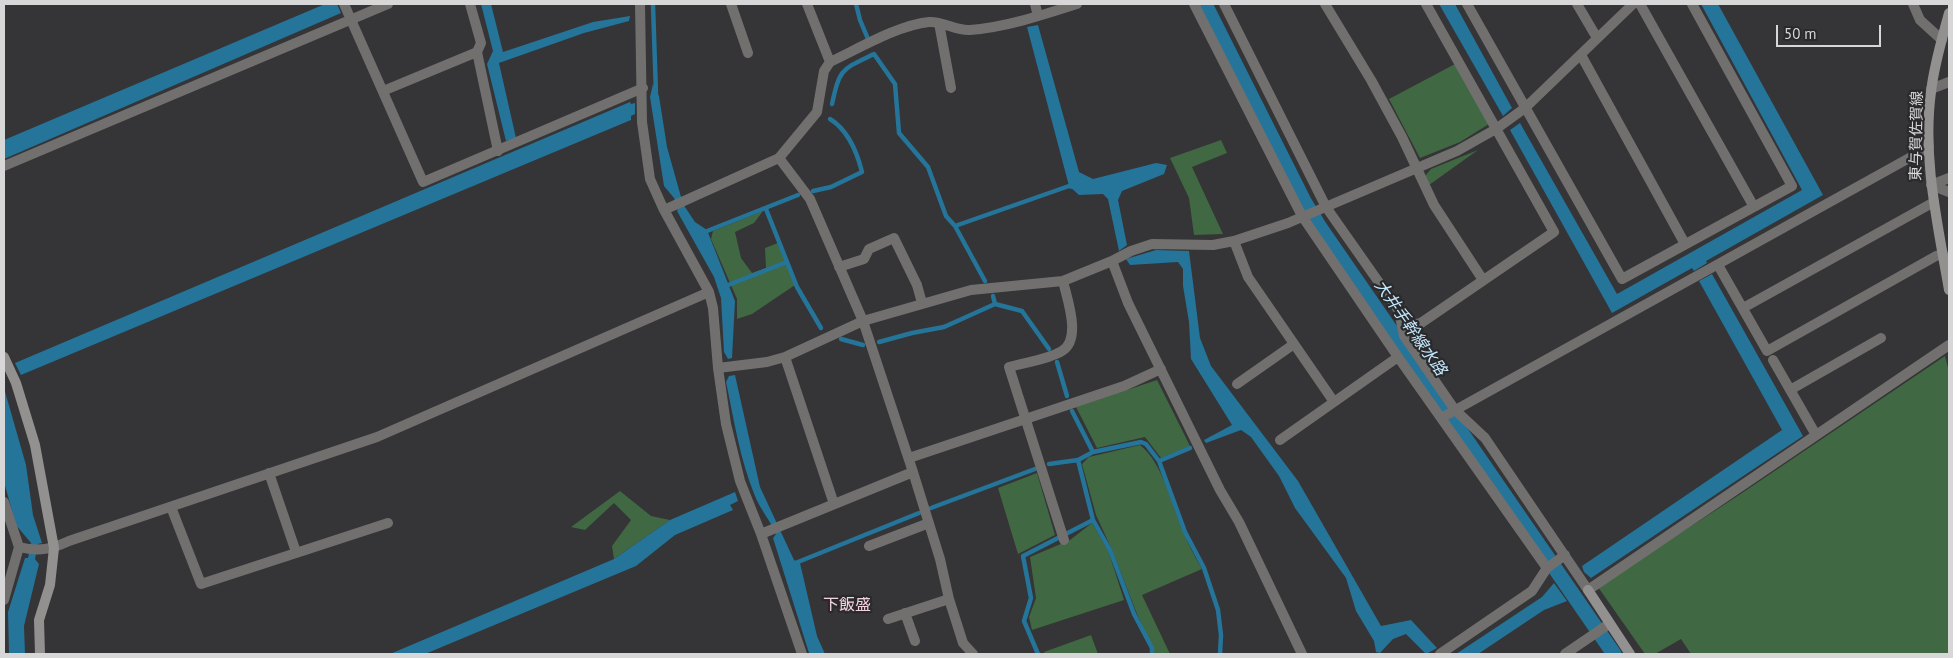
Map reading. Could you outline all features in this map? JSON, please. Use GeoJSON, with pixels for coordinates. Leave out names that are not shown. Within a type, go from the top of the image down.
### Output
{"type":"FeatureCollection","features":[{"type":"Feature","properties":{"kind":"street"},"geometry":{"type":"LineString","coordinates":[[344,4],[423,182],[643,88]]}},
{"type":"Feature","properties":{"kind":"street"},"geometry":{"type":"LineString","coordinates":[[4,166],[388,4]]}},
{"type":"Feature","properties":{"kind":"street"},"geometry":{"type":"LineString","coordinates":[[470,4],[481,43],[477,52],[498,150]]}},
{"type":"Feature","properties":{"kind":"street"},"geometry":{"type":"LineString","coordinates":[[640,4],[643,88],[642,122],[650,179],[668,208],[709,292],[713,308],[718,368],[726,424],[738,472],[802,654]]}},
{"type":"Feature","properties":{"kind":"street"},"geometry":{"type":"LineString","coordinates":[[731,4],[748,53]]}},
{"type":"Feature","properties":{"kind":"street"},"geometry":{"type":"LineString","coordinates":[[807,4],[830,62]]}},
{"type":"Feature","properties":{"kind":"street"},"geometry":{"type":"LineString","coordinates":[[1035,4],[1038,16]]}},
{"type":"Feature","properties":{"kind":"street"},"geometry":{"type":"LineString","coordinates":[[668,208],[779,158],[817,112],[824,71],[830,62],[896,31],[928,22],[968,30],[1038,16],[1077,4]]}},
{"type":"Feature","properties":{"kind":"street"},"geometry":{"type":"LineString","coordinates":[[1194,4],[1302,216],[1398,357],[1547,568]]}},
{"type":"Feature","properties":{"kind":"street"},"geometry":{"type":"LineString","coordinates":[[1224,4],[1322,209],[1399,311],[1404,336],[1455,410],[1484,438],[1561,558],[1588,590],[1606,626],[1630,654]]}},
{"type":"Feature","properties":{"kind":"street"},"geometry":{"type":"LineString","coordinates":[[1325,4],[1372,80],[1402,137],[1434,205],[1483,280]]}},
{"type":"Feature","properties":{"kind":"street"},"geometry":{"type":"LineString","coordinates":[[1402,327],[1420,323],[1554,232],[1426,4]]}},
{"type":"Feature","properties":{"kind":"street"},"geometry":{"type":"LineString","coordinates":[[1467,4],[1622,279],[1792,186],[1692,4]]}},
{"type":"Feature","properties":{"kind":"street"},"geometry":{"type":"LineString","coordinates":[[1577,4],[1597,38]]}},
{"type":"Feature","properties":{"kind":"street"},"geometry":{"type":"LineString","coordinates":[[718,368],[767,362],[785,356],[863,321],[970,290],[1063,281],[1131,251],[1152,244],[1212,245],[1234,241],[1288,224],[1302,216],[1457,151],[1496,129],[1525,108],[1632,4]]}},
{"type":"Feature","properties":{"kind":"street"},"geometry":{"type":"LineString","coordinates":[[1640,4],[1754,207]]}},
{"type":"Feature","properties":{"kind":"street"},"geometry":{"type":"LineString","coordinates":[[1913,4],[1920,20],[1942,40]]}},
{"type":"Feature","properties":{"kind":"street","name":"東与賀佐賀線"},"geometry":{"type":"LineString","coordinates":[[1949,13],[1947,28],[1942,40],[1931,89],[1928,147],[1930,185],[1949,290]]}},
{"type":"Feature","properties":{"kind":"street"},"geometry":{"type":"LineString","coordinates":[[939,23],[951,88]]}},
{"type":"Feature","properties":{"kind":"street"},"geometry":{"type":"LineString","coordinates":[[383,91],[477,52]]}},
{"type":"Feature","properties":{"kind":"street"},"geometry":{"type":"LineString","coordinates":[[1581,55],[1686,244]]}},
{"type":"Feature","properties":{"kind":"street"},"geometry":{"type":"LineString","coordinates":[[1931,89],[1949,82]]}},
{"type":"Feature","properties":{"kind":"street"},"geometry":{"type":"LineString","coordinates":[[1441,418],[1928,147]]}},
{"type":"Feature","properties":{"kind":"street"},"geometry":{"type":"LineString","coordinates":[[779,158],[810,199],[863,321],[909,458],[963,643],[973,654]]}},
{"type":"Feature","properties":{"kind":"street"},"geometry":{"type":"LineString","coordinates":[[1930,185],[1949,178]]}},
{"type":"Feature","properties":{"kind":"street"},"geometry":{"type":"LineString","coordinates":[[1930,185],[1949,192]]}},
{"type":"Feature","properties":{"kind":"street"},"geometry":{"type":"LineString","coordinates":[[1743,308],[1934,202]]}},
{"type":"Feature","properties":{"kind":"street"},"geometry":{"type":"LineString","coordinates":[[838,267],[864,259],[869,249],[894,238],[917,285],[922,303]]}},
{"type":"Feature","properties":{"kind":"street"},"geometry":{"type":"LineString","coordinates":[[1234,241],[1248,277],[1334,402]]}},
{"type":"Feature","properties":{"kind":"street"},"geometry":{"type":"LineString","coordinates":[[1718,265],[1767,350],[1936,256],[1943,254]]}},
{"type":"Feature","properties":{"kind":"street"},"geometry":{"type":"LineString","coordinates":[[1112,261],[1128,302],[1220,490],[1239,522],[1302,654]]}},
{"type":"Feature","properties":{"kind":"street"},"geometry":{"type":"LineString","coordinates":[[1063,281],[1072,319],[1072,336],[1064,351],[1009,366],[1063,536]]}},
{"type":"Feature","properties":{"kind":"street"},"geometry":{"type":"LineString","coordinates":[[24,548],[40,551],[54,548],[377,436],[709,292]]}},
{"type":"Feature","properties":{"kind":"street"},"geometry":{"type":"LineString","coordinates":[[1790,390],[1881,338]]}},
{"type":"Feature","properties":{"kind":"street"},"geometry":{"type":"LineString","coordinates":[[1236,384],[1294,344]]}},
{"type":"Feature","properties":{"kind":"street"},"geometry":{"type":"LineString","coordinates":[[1588,590],[1949,345]]}},
{"type":"Feature","properties":{"kind":"street"},"geometry":{"type":"LineString","coordinates":[[785,356],[834,504]]}},
{"type":"Feature","properties":{"kind":"street"},"geometry":{"type":"LineString","coordinates":[[4,357],[16,383],[36,445],[54,548],[50,585],[39,620],[40,654]]}},
{"type":"Feature","properties":{"kind":"street"},"geometry":{"type":"LineString","coordinates":[[1280,440],[1398,357]]}},
{"type":"Feature","properties":{"kind":"street"},"geometry":{"type":"LineString","coordinates":[[1773,360],[1816,435]]}},
{"type":"Feature","properties":{"kind":"street"},"geometry":{"type":"LineString","coordinates":[[909,458],[1124,386],[1161,369]]}},
{"type":"Feature","properties":{"kind":"street"},"geometry":{"type":"LineString","coordinates":[[761,534],[913,472]]}},
{"type":"Feature","properties":{"kind":"street"},"geometry":{"type":"LineString","coordinates":[[269,473],[296,552]]}},
{"type":"Feature","properties":{"kind":"street"},"geometry":{"type":"LineString","coordinates":[[4,502],[24,548],[4,600]]}},
{"type":"Feature","properties":{"kind":"street"},"geometry":{"type":"LineString","coordinates":[[171,507],[200,584],[388,522]]}},
{"type":"Feature","properties":{"kind":"street"},"geometry":{"type":"LineString","coordinates":[[870,546],[929,524]]}},
{"type":"Feature","properties":{"kind":"street"},"geometry":{"type":"LineString","coordinates":[[1440,654],[1532,591],[1547,568],[1561,558]]}},
{"type":"Feature","properties":{"kind":"street"},"geometry":{"type":"LineString","coordinates":[[888,619],[949,600]]}},
{"type":"Feature","properties":{"kind":"street"},"geometry":{"type":"LineString","coordinates":[[906,613],[915,641]]}},
{"type":"Feature","properties":{"kind":"street"},"geometry":{"type":"LineString","coordinates":[[1565,654],[1606,626]]}},
{"type":"Feature","properties":{"kind":"green space"},"geometry":{"type":"Polygon","coordinates":[[[1455,64],[1489,124],[1460,142],[1420,158],[1389,99],[1455,64]]]}},
{"type":"Feature","properties":{"kind":"green space"},"geometry":{"type":"Polygon","coordinates":[[[1221,140],[1227,153],[1192,167],[1223,234],[1194,235],[1189,198],[1170,158],[1221,140]]]}},
{"type":"Feature","properties":{"kind":"green space"},"geometry":{"type":"Polygon","coordinates":[[[1478,150],[1429,185],[1425,176],[1431,169],[1478,150]]]}},
{"type":"Feature","properties":{"kind":"green space"},"geometry":{"type":"Polygon","coordinates":[[[763,211],[754,223],[735,232],[741,258],[752,273],[766,268],[765,248],[778,243],[795,285],[752,314],[737,319],[737,299],[711,239],[713,231],[763,211]]]}},
{"type":"Feature","properties":{"kind":"green space"},"geometry":{"type":"Polygon","coordinates":[[[1945,356],[1949,372],[1949,654],[1691,654],[1681,639],[1655,654],[1645,654],[1598,587],[1739,495],[1945,356]]]}},
{"type":"Feature","properties":{"kind":"green space"},"geometry":{"type":"Polygon","coordinates":[[[1157,380],[1190,446],[1161,458],[1145,437],[1097,448],[1076,407],[1157,380]]]}},
{"type":"Feature","properties":{"kind":"green space"},"geometry":{"type":"Polygon","coordinates":[[[1140,445],[1155,462],[1161,473],[1185,536],[1202,569],[1142,595],[1170,654],[1155,654],[1096,515],[1082,464],[1089,457],[1140,445]]]}},
{"type":"Feature","properties":{"kind":"green space"},"geometry":{"type":"Polygon","coordinates":[[[1037,473],[1055,535],[1018,554],[998,488],[1037,473]]]}},
{"type":"Feature","properties":{"kind":"green space"},"geometry":{"type":"Polygon","coordinates":[[[620,491],[651,516],[670,520],[614,559],[612,546],[631,520],[614,503],[585,530],[571,527],[620,491]]]}},
{"type":"Feature","properties":{"kind":"green space"},"geometry":{"type":"Polygon","coordinates":[[[1092,523],[1108,550],[1124,600],[1032,630],[1029,617],[1036,598],[1030,557],[1070,540],[1092,523]]]}},
{"type":"Feature","properties":{"kind":"green space"},"geometry":{"type":"Polygon","coordinates":[[[1091,635],[1098,654],[1045,654],[1044,652],[1091,635]]]}},
{"type":"Feature","properties":{"kind":"water"},"geometry":{"type":"Polygon","coordinates":[[[325,4],[337,4],[341,13],[4,159],[4,140],[325,4]]]}},
{"type":"Feature","properties":{"kind":"water"},"geometry":{"type":"Polygon","coordinates":[[[481,4],[491,4],[503,52],[593,22],[630,16],[629,21],[584,33],[499,63],[516,138],[506,141],[487,64],[493,51],[481,4]]]}},
{"type":"Feature","properties":{"kind":"water"},"geometry":{"type":"Polygon","coordinates":[[[1439,4],[1455,4],[1512,108],[1503,116],[1439,4]]]}},
{"type":"Feature","properties":{"kind":"water"},"geometry":{"type":"Polygon","coordinates":[[[1701,4],[1718,4],[1823,195],[1706,261],[1707,263],[1694,271],[1692,268],[1612,313],[1510,130],[1520,123],[1617,294],[1802,190],[1701,4]]]}},
{"type":"Feature","properties":{"kind":"water"},"geometry":{"type":"Polygon","coordinates":[[[1038,25],[1079,172],[1093,179],[1156,163],[1167,165],[1164,174],[1122,191],[1118,200],[1127,245],[1119,251],[1108,199],[1103,194],[1079,195],[1069,186],[1027,27],[1038,25]]]}},
{"type":"Feature","properties":{"kind":"water"},"geometry":{"type":"Polygon","coordinates":[[[653,84],[659,96],[667,147],[683,204],[695,222],[707,230],[735,301],[732,358],[728,359],[724,352],[721,298],[714,277],[677,211],[678,208],[674,198],[664,186],[650,97],[653,84]]]}},
{"type":"Feature","properties":{"kind":"water"},"geometry":{"type":"Polygon","coordinates":[[[630,102],[631,104],[635,103],[635,114],[631,116],[631,120],[21,375],[15,363],[630,102]]]}},
{"type":"Feature","properties":{"kind":"water"},"geometry":{"type":"Polygon","coordinates":[[[1156,250],[1189,251],[1200,338],[1211,366],[1298,481],[1381,626],[1411,620],[1437,648],[1426,654],[1406,634],[1393,639],[1380,653],[1376,652],[1374,641],[1356,611],[1346,578],[1295,508],[1279,476],[1251,437],[1241,430],[1206,443],[1204,440],[1232,425],[1191,359],[1189,322],[1183,286],[1183,269],[1178,262],[1130,265],[1126,259],[1156,250]]]}},
{"type":"Feature","properties":{"kind":"water"},"geometry":{"type":"Polygon","coordinates":[[[1712,274],[1803,436],[1591,578],[1584,572],[1582,566],[1782,430],[1699,281],[1712,274]]]}},
{"type":"Feature","properties":{"kind":"water"},"geometry":{"type":"Polygon","coordinates":[[[735,375],[760,487],[794,560],[800,563],[817,636],[825,654],[809,653],[773,538],[776,534],[757,501],[745,468],[726,382],[729,376],[735,375]]]}},
{"type":"Feature","properties":{"kind":"water"},"geometry":{"type":"Polygon","coordinates":[[[4,388],[26,465],[33,515],[42,543],[38,544],[35,559],[39,564],[24,626],[25,654],[9,654],[8,612],[25,558],[28,558],[31,543],[16,525],[4,482],[4,388]]]}},
{"type":"Feature","properties":{"kind":"water"},"geometry":{"type":"Polygon","coordinates":[[[735,492],[738,501],[730,505],[733,510],[675,535],[636,566],[425,654],[390,654],[614,559],[670,520],[735,492]]]}},
{"type":"Feature","properties":{"kind":"water"},"geometry":{"type":"Polygon","coordinates":[[[1554,583],[1567,601],[1544,610],[1478,654],[1456,654],[1542,597],[1554,583]]]}},
{"type":"Feature","properties":{"kind":"waterway"},"geometry":{"type":"LineString","coordinates":[[856,4],[868,39]]}},
{"type":"Feature","properties":{"kind":"waterway","name":"大井手幹線水路"},"geometry":{"type":"LineString","coordinates":[[1205,4],[1305,203],[1319,226],[1614,654]]}},
{"type":"Feature","properties":{"kind":"waterway"},"geometry":{"type":"LineString","coordinates":[[653,5],[656,94]]}},
{"type":"Feature","properties":{"kind":"waterway"},"geometry":{"type":"LineString","coordinates":[[832,104],[837,83],[848,67],[874,54],[895,84],[899,133],[928,167],[946,216],[955,226],[985,281]]}},
{"type":"Feature","properties":{"kind":"waterway"},"geometry":{"type":"LineString","coordinates":[[813,191],[831,187],[862,172],[847,135],[830,119]]}},
{"type":"Feature","properties":{"kind":"waterway"},"geometry":{"type":"LineString","coordinates":[[955,226],[1069,186],[1074,187]]}},
{"type":"Feature","properties":{"kind":"waterway"},"geometry":{"type":"LineString","coordinates":[[702,233],[798,195]]}},
{"type":"Feature","properties":{"kind":"waterway"},"geometry":{"type":"LineString","coordinates":[[766,209],[797,287],[821,328]]}},
{"type":"Feature","properties":{"kind":"waterway"},"geometry":{"type":"LineString","coordinates":[[723,287],[787,262]]}},
{"type":"Feature","properties":{"kind":"waterway"},"geometry":{"type":"LineString","coordinates":[[993,296],[995,304],[1022,311],[1049,349]]}},
{"type":"Feature","properties":{"kind":"waterway"},"geometry":{"type":"LineString","coordinates":[[879,342],[944,327],[995,304]]}},
{"type":"Feature","properties":{"kind":"waterway"},"geometry":{"type":"LineString","coordinates":[[841,339],[863,345]]}},
{"type":"Feature","properties":{"kind":"waterway"},"geometry":{"type":"LineString","coordinates":[[1057,362],[1067,396]]}},
{"type":"Feature","properties":{"kind":"waterway"},"geometry":{"type":"LineString","coordinates":[[1072,411],[1093,452],[1141,442],[1146,444],[1159,461],[1185,532],[1204,568],[1218,610],[1221,635],[1220,654]]}},
{"type":"Feature","properties":{"kind":"waterway"},"geometry":{"type":"LineString","coordinates":[[1159,461],[1190,448]]}},
{"type":"Feature","properties":{"kind":"waterway"},"geometry":{"type":"LineString","coordinates":[[1038,654],[1024,621],[1031,598],[1023,556],[1093,520],[1078,460],[1093,452]]}},
{"type":"Feature","properties":{"kind":"waterway"},"geometry":{"type":"LineString","coordinates":[[1049,464],[1078,460]]}},
{"type":"Feature","properties":{"kind":"waterway"},"geometry":{"type":"LineString","coordinates":[[931,508],[1035,469]]}},
{"type":"Feature","properties":{"kind":"waterway"},"geometry":{"type":"LineString","coordinates":[[793,564],[919,513]]}},
{"type":"Feature","properties":{"kind":"waterway"},"geometry":{"type":"LineString","coordinates":[[1093,520],[1110,550],[1134,614],[1152,648],[1152,654]]}},
{"type":"Feature","properties":{"kind":"district","name":"下飯盛"},"geometry":{"type":"Point","coordinates":[847,605]}}]}
